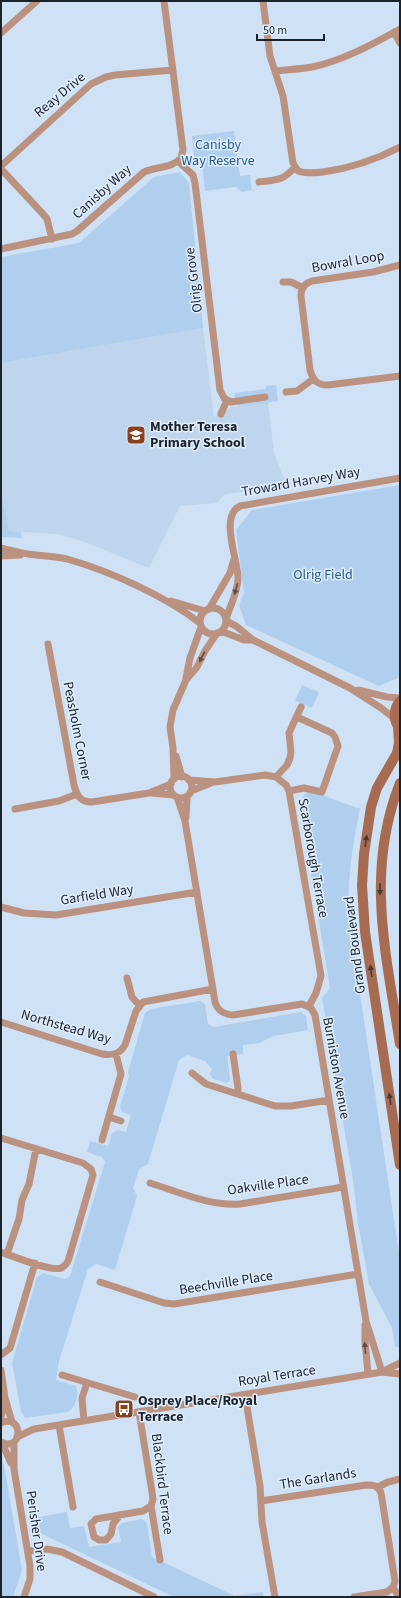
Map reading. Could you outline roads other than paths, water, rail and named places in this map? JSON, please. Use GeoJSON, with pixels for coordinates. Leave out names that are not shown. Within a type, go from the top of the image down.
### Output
{"type":"FeatureCollection","features":[{"type":"Feature","properties":{"kind":"street"},"geometry":{"type":"LineString","coordinates":[[1,33],[36,1]]}},
{"type":"Feature","properties":{"kind":"street"},"geometry":{"type":"LineString","coordinates":[[164,1],[183,150],[181,158],[178,161]]}},
{"type":"Feature","properties":{"kind":"street"},"geometry":{"type":"LineString","coordinates":[[263,1],[270,50],[283,96],[292,157],[295,167],[303,173],[342,170],[369,162],[400,147]]}},
{"type":"Feature","properties":{"kind":"street"},"geometry":{"type":"LineString","coordinates":[[275,71],[329,62],[348,55],[397,30],[400,43]]}},
{"type":"Feature","properties":{"kind":"street","name":"Reay Drive"},"geometry":{"type":"LineString","coordinates":[[1,167],[85,88],[95,82],[115,75],[173,70]]}},
{"type":"Feature","properties":{"kind":"street","name":"Canisby Way"},"geometry":{"type":"LineString","coordinates":[[1,249],[72,234],[82,228],[144,172],[155,168],[172,166],[178,161]]}},
{"type":"Feature","properties":{"kind":"street","name":"Olrig Grove"},"geometry":{"type":"LineString","coordinates":[[178,161],[193,175],[195,183],[220,390],[224,398],[227,400]]}},
{"type":"Feature","properties":{"kind":"street"},"geometry":{"type":"LineString","coordinates":[[1,167],[43,214],[49,225],[52,239]]}},
{"type":"Feature","properties":{"kind":"street"},"geometry":{"type":"LineString","coordinates":[[259,182],[280,180],[288,175],[295,167]]}},
{"type":"Feature","properties":{"kind":"street","name":"Bowral Loop"},"geometry":{"type":"LineString","coordinates":[[313,379],[310,370],[301,296],[302,288],[312,281],[373,272],[400,266]]}},
{"type":"Feature","properties":{"kind":"street","name":"Bowral Loop"},"geometry":{"type":"LineString","coordinates":[[283,282],[291,282],[302,288]]}},
{"type":"Feature","properties":{"kind":"street"},"geometry":{"type":"LineString","coordinates":[[286,392],[297,391],[313,379],[320,385],[328,386],[400,376]]}},
{"type":"Feature","properties":{"kind":"street"},"geometry":{"type":"LineString","coordinates":[[221,414],[227,400],[231,402],[265,397]]}},
{"type":"Feature","properties":{"kind":"street","name":"Troward Harvey Way"},"geometry":{"type":"LineString","coordinates":[[226,620],[237,584],[237,570],[234,559],[230,521],[231,514],[235,508],[400,478]]}},
{"type":"Feature","properties":{"kind":"street"},"geometry":{"type":"LineString","coordinates":[[1,548],[28,554],[66,559],[86,565],[165,600],[200,625],[206,632],[213,634],[219,632],[244,640],[253,640]]}},
{"type":"Feature","properties":{"kind":"street"},"geometry":{"type":"LineString","coordinates":[[1,556],[28,554]]}},
{"type":"Feature","properties":{"kind":"street","name":"Troward Harvey Way"},"geometry":{"type":"LineString","coordinates":[[207,610],[230,573],[234,559]]}},
{"type":"Feature","properties":{"kind":"street"},"geometry":{"type":"LineString","coordinates":[[165,600],[207,610],[218,609],[221,611],[226,620],[253,640],[350,688],[381,708],[398,725]]}},
{"type":"Feature","properties":{"kind":"street"},"geometry":{"type":"LineString","coordinates":[[207,610],[202,614],[190,658],[186,680],[176,702],[171,719],[170,727],[173,748],[172,782],[170,790],[175,796],[184,798],[189,794],[215,782]]}},
{"type":"Feature","properties":{"kind":"street"},"geometry":{"type":"LineString","coordinates":[[186,680],[197,667],[205,651],[219,632],[224,628],[226,620]]}},
{"type":"Feature","properties":{"kind":"street","name":"Peasholm Corner"},"geometry":{"type":"LineString","coordinates":[[48,644],[76,794],[82,800],[92,802],[149,793],[175,796]]}},
{"type":"Feature","properties":{"kind":"street"},"geometry":{"type":"LineString","coordinates":[[350,688],[387,697],[400,698]]}},
{"type":"Feature","properties":{"kind":"street","name":"Grand Boulevard"},"geometry":{"type":"LineString","coordinates":[[400,701],[395,711],[398,725],[397,753],[377,788],[371,807],[364,854],[362,885],[365,932],[400,1165]]}},
{"type":"Feature","properties":{"kind":"street"},"geometry":{"type":"LineString","coordinates":[[172,782],[186,779],[215,782],[265,774],[276,777],[287,765],[290,758],[290,733],[301,706]]}},
{"type":"Feature","properties":{"kind":"street"},"geometry":{"type":"LineString","coordinates":[[289,791],[304,788],[322,792],[338,746],[332,733],[297,717]]}},
{"type":"Feature","properties":{"kind":"street"},"geometry":{"type":"LineString","coordinates":[[173,748],[186,779],[191,785],[189,794]]}},
{"type":"Feature","properties":{"kind":"street","name":"Scarborough Terrace"},"geometry":{"type":"LineString","coordinates":[[276,777],[286,785],[289,791],[321,976],[316,993],[309,1006]]}},
{"type":"Feature","properties":{"kind":"street","name":"Peasholm Corner"},"geometry":{"type":"LineString","coordinates":[[149,793],[172,782]]}},
{"type":"Feature","properties":{"kind":"street","name":"Grand Boulevard"},"geometry":{"type":"LineString","coordinates":[[400,783],[385,834],[380,877],[380,903],[383,930],[400,1044]]}},
{"type":"Feature","properties":{"kind":"street"},"geometry":{"type":"LineString","coordinates":[[15,809],[59,801],[76,794]]}},
{"type":"Feature","properties":{"kind":"street","name":"Burniston Avenue"},"geometry":{"type":"LineString","coordinates":[[185,821],[189,794]]}},
{"type":"Feature","properties":{"kind":"street","name":"Burniston Avenue"},"geometry":{"type":"LineString","coordinates":[[175,796],[185,821],[217,1008],[223,1013],[227,1014],[298,1004],[309,1006],[313,1010],[366,1321],[382,1372]]}},
{"type":"Feature","properties":{"kind":"street","name":"Garfield Way"},"geometry":{"type":"LineString","coordinates":[[1,906],[24,913],[56,915],[197,892]]}},
{"type":"Feature","properties":{"kind":"street"},"geometry":{"type":"LineString","coordinates":[[127,978],[132,997],[139,1005],[148,1000],[213,989]]}},
{"type":"Feature","properties":{"kind":"street","name":"Northstead Way"},"geometry":{"type":"LineString","coordinates":[[1,1022],[102,1054],[116,1054],[122,1050],[125,1045],[139,1005]]}},
{"type":"Feature","properties":{"kind":"street"},"geometry":{"type":"LineString","coordinates":[[102,1140],[122,1074],[116,1054]]}},
{"type":"Feature","properties":{"kind":"street"},"geometry":{"type":"LineString","coordinates":[[233,1054],[238,1094]]}},
{"type":"Feature","properties":{"kind":"street"},"geometry":{"type":"LineString","coordinates":[[192,1073],[206,1084],[281,1106],[329,1100]]}},
{"type":"Feature","properties":{"kind":"street"},"geometry":{"type":"LineString","coordinates":[[109,1117],[121,1121]]}},
{"type":"Feature","properties":{"kind":"street"},"geometry":{"type":"LineString","coordinates":[[1,1138],[83,1163],[92,1169],[93,1175],[68,1262],[63,1267],[55,1269],[4,1253],[19,1219],[22,1200],[29,1184],[36,1149]]}},
{"type":"Feature","properties":{"kind":"street","name":"Oakville Place"},"geometry":{"type":"LineString","coordinates":[[150,1183],[228,1205],[344,1187]]}},
{"type":"Feature","properties":{"kind":"street"},"geometry":{"type":"LineString","coordinates":[[1,1355],[10,1348],[35,1263]]}},
{"type":"Feature","properties":{"kind":"street","name":"Beechville Place"},"geometry":{"type":"LineString","coordinates":[[100,1282],[164,1303],[174,1304],[358,1274]]}},
{"type":"Feature","properties":{"kind":"street","name":"Burniston Avenue"},"geometry":{"type":"LineString","coordinates":[[366,1321],[364,1341],[368,1374]]}},
{"type":"Feature","properties":{"kind":"street","name":"Royal Terrace"},"geometry":{"type":"LineString","coordinates":[[382,1372],[400,1363]]}},
{"type":"Feature","properties":{"kind":"street"},"geometry":{"type":"LineString","coordinates":[[1,1370],[5,1398],[14,1424]]}},
{"type":"Feature","properties":{"kind":"street","name":"Royal Terrace"},"geometry":{"type":"LineString","coordinates":[[16,1439],[34,1429],[368,1374],[382,1372],[400,1374]]}},
{"type":"Feature","properties":{"kind":"street"},"geometry":{"type":"LineString","coordinates":[[62,1375],[135,1397]]}},
{"type":"Feature","properties":{"kind":"street"},"geometry":{"type":"LineString","coordinates":[[84,1421],[82,1398],[87,1382]]}},
{"type":"Feature","properties":{"kind":"street","name":"The Garlands"},"geometry":{"type":"LineString","coordinates":[[245,1395],[261,1501],[262,1522],[275,1597]]}},
{"type":"Feature","properties":{"kind":"street"},"geometry":{"type":"LineString","coordinates":[[1,1417],[5,1398]]}},
{"type":"Feature","properties":{"kind":"street","name":"Blackbird Terrace"},"geometry":{"type":"LineString","coordinates":[[139,1412],[153,1499],[151,1506],[160,1560]]}},
{"type":"Feature","properties":{"kind":"street","name":"Royal Terrace"},"geometry":{"type":"LineString","coordinates":[[1,1423],[6,1421],[34,1429]]}},
{"type":"Feature","properties":{"kind":"street","name":"Perisher Drive"},"geometry":{"type":"LineString","coordinates":[[14,1424],[18,1433],[16,1439],[14,1469],[28,1551],[30,1572],[24,1597]]}},
{"type":"Feature","properties":{"kind":"street"},"geometry":{"type":"LineString","coordinates":[[59,1425],[73,1507]]}},
{"type":"Feature","properties":{"kind":"street"},"geometry":{"type":"LineString","coordinates":[[2,1442],[8,1444],[16,1439]]}},
{"type":"Feature","properties":{"kind":"street","name":"Perisher Drive"},"geometry":{"type":"LineString","coordinates":[[2,1442],[14,1469]]}},
{"type":"Feature","properties":{"kind":"street","name":"The Garlands"},"geometry":{"type":"LineString","coordinates":[[261,1501],[366,1485],[378,1487],[388,1482],[400,1479]]}},
{"type":"Feature","properties":{"kind":"street"},"geometry":{"type":"LineString","coordinates":[[378,1487],[381,1492],[395,1574],[393,1587],[399,1597]]}},
{"type":"Feature","properties":{"kind":"street"},"geometry":{"type":"LineString","coordinates":[[120,1515],[143,1512],[151,1506]]}},
{"type":"Feature","properties":{"kind":"street"},"geometry":{"type":"LineString","coordinates":[[28,1551],[47,1549],[62,1552],[141,1594],[154,1597]]}},
{"type":"Feature","properties":{"kind":"street"},"geometry":{"type":"LineString","coordinates":[[354,1597],[386,1592],[393,1587]]}},
{"type":"Feature","properties":{"kind":"place","name":"Mother Teresa Primary School"},"geometry":{"type":"Point","coordinates":[136,435]}},
{"type":"Feature","properties":{"kind":"place","name":"Osprey Place/Royal Terrace"},"geometry":{"type":"Point","coordinates":[124,1409]}},
{"type":"Feature","properties":{"kind":"park label","name":"Canisby Way Reserve"},"geometry":{"type":"Point","coordinates":[218,154]}},
{"type":"Feature","properties":{"kind":"park label","name":"Olrig Field"},"geometry":{"type":"Point","coordinates":[323,575]}}]}
